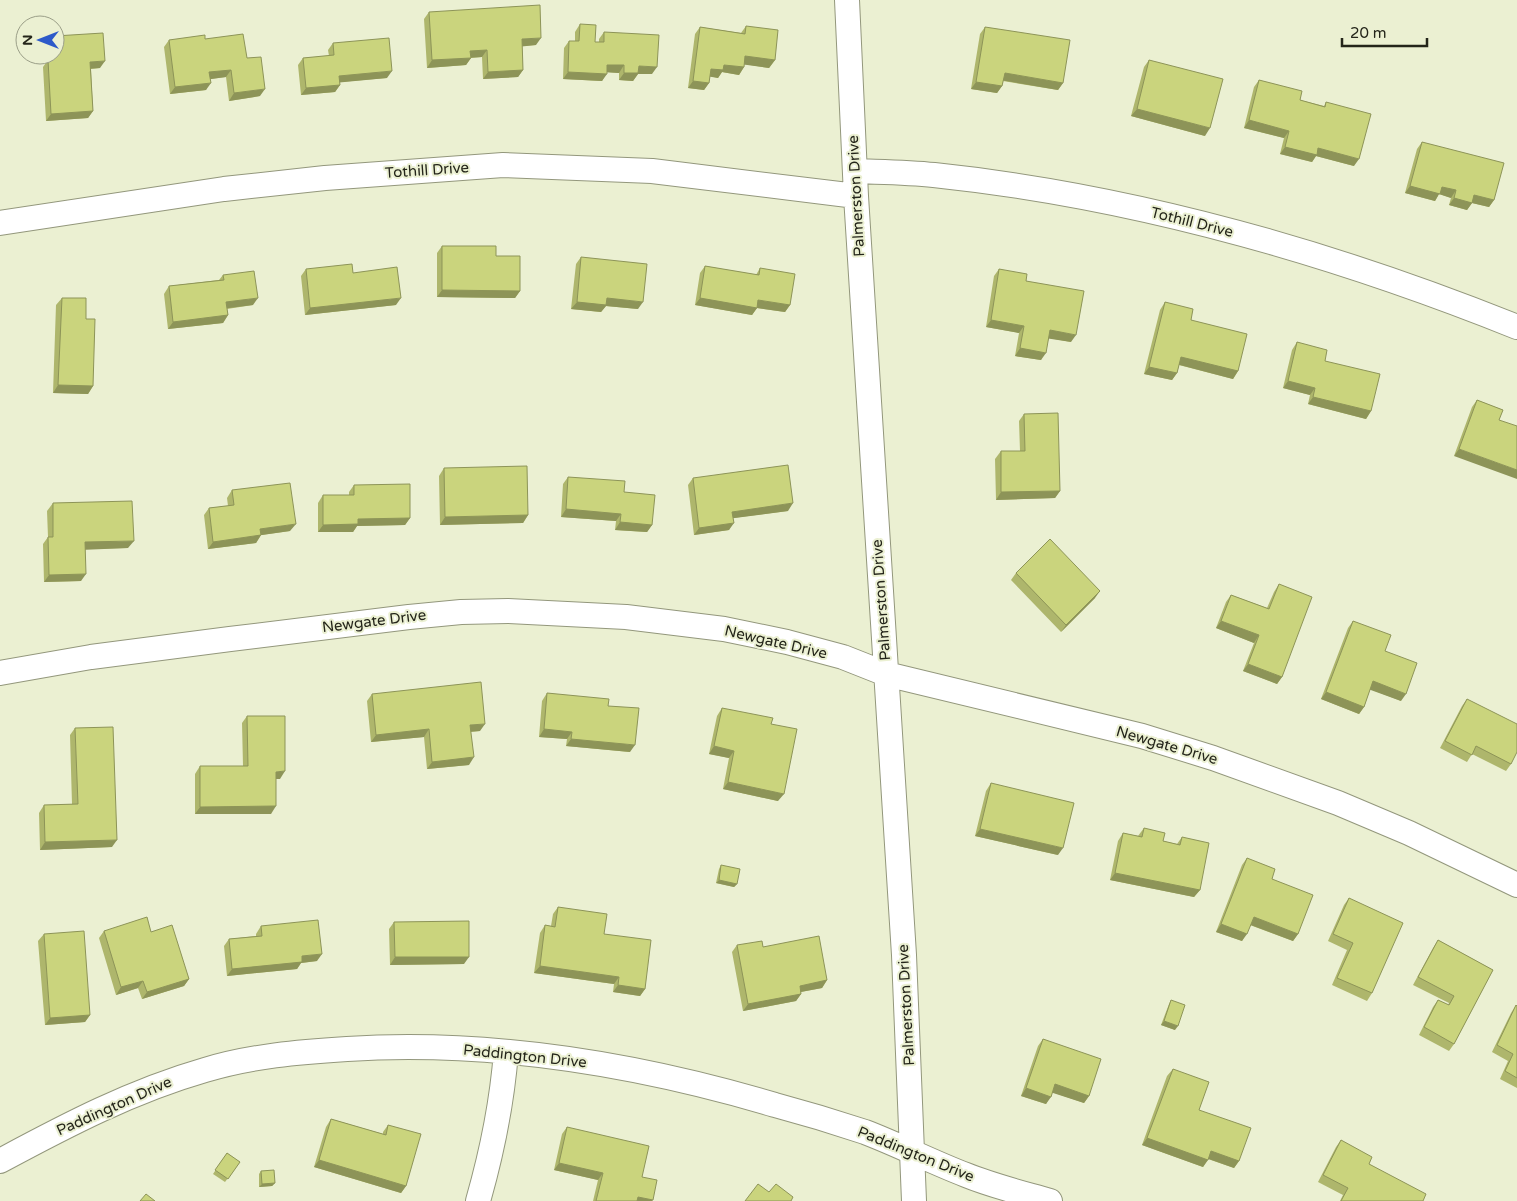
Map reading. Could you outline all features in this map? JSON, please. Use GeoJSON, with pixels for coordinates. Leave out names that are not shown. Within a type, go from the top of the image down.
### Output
{"type":"FeatureCollection","features":[{"type":"Feature","properties":{"kind":"street","name":"Palmerston Drive"},"geometry":{"type":"LineString","coordinates":[[847,0],[856,196],[903,946],[914,1201]]}},
{"type":"Feature","properties":{"kind":"street","name":"Tothill Drive"},"geometry":{"type":"LineString","coordinates":[[0,223],[224,189],[325,178],[503,165],[652,171],[856,196]]}},
{"type":"Feature","properties":{"kind":"street","name":"Tothill Drive"},"geometry":{"type":"LineString","coordinates":[[855,171],[932,174],[1026,187],[1114,203],[1197,222],[1333,261],[1458,303],[1517,327]]}},
{"type":"Feature","properties":{"kind":"street","name":"Newgate Drive"},"geometry":{"type":"LineString","coordinates":[[0,673],[91,657],[230,638],[461,612],[508,610],[626,617],[724,629],[834,654],[886,674],[1114,729],[1213,758],[1338,803],[1409,833],[1517,885]]}},
{"type":"Feature","properties":{"kind":"street","name":"Paddington Drive"},"geometry":{"type":"LineString","coordinates":[[0,1162],[76,1120],[151,1087],[208,1069],[247,1060],[315,1051],[373,1047],[445,1047],[554,1057],[650,1073],[729,1091],[866,1133],[969,1177],[1050,1201]]}},
{"type":"Feature","properties":{"kind":"street"},"geometry":{"type":"LineString","coordinates":[[478,1201],[497,1127],[506,1052]]}},
{"type":"Feature","properties":{"kind":"building"},"geometry":{"type":"Polygon","coordinates":[[[540,5],[541,38],[522,39],[523,70],[488,72],[487,50],[470,51],[471,58],[432,60],[429,12],[540,5]]]}},
{"type":"Feature","properties":{"kind":"building"},"geometry":{"type":"Polygon","coordinates":[[[580,24],[596,25],[595,42],[604,42],[604,32],[659,35],[657,67],[639,66],[638,73],[624,73],[624,65],[607,65],[607,74],[568,72],[569,41],[579,41],[580,24]]]}},
{"type":"Feature","properties":{"kind":"building"},"geometry":{"type":"Polygon","coordinates":[[[746,26],[778,30],[775,60],[745,56],[744,67],[724,65],[723,70],[711,69],[709,83],[693,81],[700,27],[745,34],[746,26]]]}},
{"type":"Feature","properties":{"kind":"building"},"geometry":{"type":"Polygon","coordinates":[[[985,27],[1070,40],[1063,83],[1005,73],[1002,86],[976,82],[985,27]]]}},
{"type":"Feature","properties":{"kind":"building"},"geometry":{"type":"Polygon","coordinates":[[[103,33],[105,61],[90,62],[93,111],[51,114],[48,65],[65,65],[65,35],[103,33]]]}},
{"type":"Feature","properties":{"kind":"building"},"geometry":{"type":"Polygon","coordinates":[[[243,34],[247,58],[261,57],[265,89],[234,93],[231,70],[209,72],[211,83],[175,87],[169,40],[205,35],[205,39],[243,34]]]}},
{"type":"Feature","properties":{"kind":"building"},"geometry":{"type":"Polygon","coordinates":[[[389,38],[392,71],[339,76],[340,85],[306,88],[303,58],[334,55],[333,43],[389,38]]]}},
{"type":"Feature","properties":{"kind":"building"},"geometry":{"type":"Polygon","coordinates":[[[1149,60],[1223,79],[1210,128],[1137,109],[1149,60]]]}},
{"type":"Feature","properties":{"kind":"building"},"geometry":{"type":"Polygon","coordinates":[[[1259,80],[1302,91],[1300,100],[1325,107],[1326,102],[1371,114],[1359,159],[1318,148],[1317,155],[1285,147],[1289,131],[1249,120],[1259,80]]]}},
{"type":"Feature","properties":{"kind":"building"},"geometry":{"type":"Polygon","coordinates":[[[1422,142],[1504,163],[1494,200],[1474,195],[1472,203],[1454,198],[1456,190],[1442,187],[1440,194],[1410,186],[1422,142]]]}},
{"type":"Feature","properties":{"kind":"building"},"geometry":{"type":"Polygon","coordinates":[[[442,246],[496,246],[496,256],[520,256],[520,291],[442,290],[442,246]]]}},
{"type":"Feature","properties":{"kind":"building"},"geometry":{"type":"Polygon","coordinates":[[[581,257],[647,264],[643,302],[607,298],[606,305],[577,302],[581,257]]]}},
{"type":"Feature","properties":{"kind":"building"},"geometry":{"type":"Polygon","coordinates":[[[352,264],[353,273],[397,267],[401,298],[310,308],[306,269],[352,264]]]}},
{"type":"Feature","properties":{"kind":"building"},"geometry":{"type":"Polygon","coordinates":[[[705,266],[759,275],[760,268],[795,274],[790,305],[758,300],[757,308],[700,298],[705,266]]]}},
{"type":"Feature","properties":{"kind":"building"},"geometry":{"type":"Polygon","coordinates":[[[999,269],[1027,274],[1026,281],[1084,291],[1076,335],[1050,330],[1046,353],[1020,348],[1024,326],[991,320],[999,269]]]}},
{"type":"Feature","properties":{"kind":"building"},"geometry":{"type":"Polygon","coordinates":[[[254,271],[258,298],[226,302],[228,315],[173,322],[169,286],[224,280],[223,275],[254,271]]]}},
{"type":"Feature","properties":{"kind":"building"},"geometry":{"type":"Polygon","coordinates":[[[62,298],[86,298],[86,319],[95,319],[93,386],[58,385],[62,298]]]}},
{"type":"Feature","properties":{"kind":"building"},"geometry":{"type":"Polygon","coordinates":[[[1165,302],[1193,309],[1191,320],[1247,334],[1238,371],[1181,357],[1177,373],[1149,367],[1165,302]]]}},
{"type":"Feature","properties":{"kind":"building"},"geometry":{"type":"Polygon","coordinates":[[[1297,342],[1327,350],[1325,361],[1380,374],[1371,411],[1313,397],[1315,388],[1288,381],[1297,342]]]}},
{"type":"Feature","properties":{"kind":"building"},"geometry":{"type":"Polygon","coordinates":[[[1477,400],[1503,410],[1499,420],[1517,426],[1517,470],[1459,449],[1477,400]]]}},
{"type":"Feature","properties":{"kind":"building"},"geometry":{"type":"Polygon","coordinates":[[[1058,413],[1060,491],[1001,492],[1001,451],[1025,451],[1024,414],[1058,413]]]}},
{"type":"Feature","properties":{"kind":"building"},"geometry":{"type":"Polygon","coordinates":[[[788,465],[793,503],[732,512],[734,523],[699,528],[693,478],[788,465]]]}},
{"type":"Feature","properties":{"kind":"building"},"geometry":{"type":"Polygon","coordinates":[[[527,466],[528,515],[445,517],[444,468],[527,466]]]}},
{"type":"Feature","properties":{"kind":"building"},"geometry":{"type":"Polygon","coordinates":[[[568,477],[625,481],[624,492],[655,495],[652,525],[620,522],[621,514],[566,509],[568,477]]]}},
{"type":"Feature","properties":{"kind":"building"},"geometry":{"type":"Polygon","coordinates":[[[290,483],[296,524],[260,529],[261,535],[213,542],[209,508],[234,505],[232,490],[290,483]]]}},
{"type":"Feature","properties":{"kind":"building"},"geometry":{"type":"Polygon","coordinates":[[[410,484],[410,518],[358,519],[358,524],[323,525],[323,495],[354,495],[354,485],[410,484]]]}},
{"type":"Feature","properties":{"kind":"building"},"geometry":{"type":"Polygon","coordinates":[[[132,501],[134,541],[85,542],[86,574],[49,575],[48,537],[53,537],[53,503],[132,501]]]}},
{"type":"Feature","properties":{"kind":"building"},"geometry":{"type":"Polygon","coordinates":[[[1050,539],[1100,591],[1066,625],[1016,573],[1050,539]]]}},
{"type":"Feature","properties":{"kind":"building"},"geometry":{"type":"Polygon","coordinates":[[[1279,584],[1312,597],[1282,677],[1248,664],[1259,635],[1221,621],[1231,595],[1269,609],[1279,584]]]}},
{"type":"Feature","properties":{"kind":"building"},"geometry":{"type":"Polygon","coordinates":[[[1353,621],[1391,635],[1385,651],[1417,663],[1406,694],[1373,681],[1364,707],[1326,692],[1353,621]]]}},
{"type":"Feature","properties":{"kind":"building"},"geometry":{"type":"Polygon","coordinates":[[[481,682],[485,724],[470,725],[474,757],[432,762],[429,729],[376,735],[372,694],[481,682]]]}},
{"type":"Feature","properties":{"kind":"building"},"geometry":{"type":"Polygon","coordinates":[[[547,693],[609,699],[608,706],[639,708],[635,745],[571,739],[572,732],[544,729],[547,693]]]}},
{"type":"Feature","properties":{"kind":"building"},"geometry":{"type":"Polygon","coordinates":[[[1467,699],[1517,724],[1517,752],[1511,764],[1476,746],[1472,755],[1445,741],[1467,699]]]}},
{"type":"Feature","properties":{"kind":"building"},"geometry":{"type":"Polygon","coordinates":[[[722,708],[773,718],[771,724],[797,729],[784,794],[728,782],[734,751],[714,746],[722,708]]]}},
{"type":"Feature","properties":{"kind":"building"},"geometry":{"type":"Polygon","coordinates":[[[247,716],[285,716],[285,771],[276,772],[276,806],[200,807],[200,766],[248,766],[247,716]]]}},
{"type":"Feature","properties":{"kind":"building"},"geometry":{"type":"Polygon","coordinates":[[[113,727],[117,840],[45,842],[44,805],[78,804],[75,728],[113,727]]]}},
{"type":"Feature","properties":{"kind":"building"},"geometry":{"type":"Polygon","coordinates":[[[991,783],[1074,803],[1063,848],[980,829],[991,783]]]}},
{"type":"Feature","properties":{"kind":"building"},"geometry":{"type":"Polygon","coordinates":[[[1144,828],[1165,833],[1163,841],[1180,845],[1182,837],[1209,843],[1200,890],[1115,873],[1123,833],[1142,837],[1144,828]]]}},
{"type":"Feature","properties":{"kind":"building"},"geometry":{"type":"Polygon","coordinates":[[[1247,858],[1275,869],[1272,879],[1313,895],[1298,934],[1254,917],[1247,934],[1221,924],[1247,858]]]}},
{"type":"Feature","properties":{"kind":"building"},"geometry":{"type":"Polygon","coordinates":[[[721,865],[740,869],[737,884],[719,880],[721,865]]]}},
{"type":"Feature","properties":{"kind":"building"},"geometry":{"type":"Polygon","coordinates":[[[1349,898],[1403,923],[1372,993],[1337,978],[1353,943],[1333,934],[1349,898]]]}},
{"type":"Feature","properties":{"kind":"building"},"geometry":{"type":"Polygon","coordinates":[[[558,907],[607,914],[604,934],[651,940],[645,989],[618,985],[619,977],[540,966],[545,925],[555,927],[558,907]]]}},
{"type":"Feature","properties":{"kind":"building"},"geometry":{"type":"Polygon","coordinates":[[[147,917],[151,932],[172,925],[189,979],[147,992],[143,981],[121,987],[104,931],[147,917]]]}},
{"type":"Feature","properties":{"kind":"building"},"geometry":{"type":"Polygon","coordinates":[[[318,920],[322,954],[302,956],[302,962],[232,969],[229,939],[262,936],[261,926],[318,920]]]}},
{"type":"Feature","properties":{"kind":"building"},"geometry":{"type":"Polygon","coordinates":[[[469,921],[469,957],[395,957],[394,922],[469,921]]]}},
{"type":"Feature","properties":{"kind":"building"},"geometry":{"type":"Polygon","coordinates":[[[84,931],[90,1015],[50,1018],[44,934],[84,931]]]}},
{"type":"Feature","properties":{"kind":"building"},"geometry":{"type":"Polygon","coordinates":[[[819,936],[827,980],[800,986],[801,994],[748,1004],[737,945],[762,941],[763,947],[819,936]]]}},
{"type":"Feature","properties":{"kind":"building"},"geometry":{"type":"Polygon","coordinates":[[[1438,940],[1493,970],[1454,1044],[1424,1027],[1438,1000],[1449,1005],[1454,996],[1418,977],[1438,940]]]}},
{"type":"Feature","properties":{"kind":"building"},"geometry":{"type":"Polygon","coordinates":[[[1171,1000],[1185,1005],[1178,1026],[1164,1021],[1171,1000]]]}},
{"type":"Feature","properties":{"kind":"building"},"geometry":{"type":"Polygon","coordinates":[[[1516,1005],[1517,1078],[1505,1071],[1513,1054],[1497,1045],[1516,1005]]]}},
{"type":"Feature","properties":{"kind":"building"},"geometry":{"type":"Polygon","coordinates":[[[1043,1039],[1101,1059],[1089,1096],[1055,1084],[1051,1097],[1026,1088],[1043,1039]]]}},
{"type":"Feature","properties":{"kind":"building"},"geometry":{"type":"Polygon","coordinates":[[[1173,1069],[1209,1082],[1199,1110],[1251,1128],[1239,1161],[1211,1151],[1208,1160],[1147,1138],[1173,1069]]]}},
{"type":"Feature","properties":{"kind":"building"},"geometry":{"type":"Polygon","coordinates":[[[331,1119],[386,1135],[388,1125],[421,1134],[406,1186],[319,1160],[331,1119]]]}},
{"type":"Feature","properties":{"kind":"building"},"geometry":{"type":"Polygon","coordinates":[[[567,1127],[649,1146],[642,1177],[657,1180],[653,1200],[638,1197],[637,1201],[596,1201],[603,1173],[559,1163],[567,1127]]]}},
{"type":"Feature","properties":{"kind":"building"},"geometry":{"type":"Polygon","coordinates":[[[1341,1140],[1372,1157],[1369,1164],[1426,1194],[1423,1201],[1341,1201],[1348,1188],[1323,1175],[1341,1140]]]}},
{"type":"Feature","properties":{"kind":"building"},"geometry":{"type":"Polygon","coordinates":[[[227,1153],[240,1162],[228,1179],[215,1170],[227,1153]]]}},
{"type":"Feature","properties":{"kind":"building"},"geometry":{"type":"Polygon","coordinates":[[[274,1170],[275,1183],[262,1184],[261,1171],[274,1170]]]}},
{"type":"Feature","properties":{"kind":"building"},"geometry":{"type":"Polygon","coordinates":[[[758,1184],[769,1192],[776,1184],[793,1197],[791,1201],[745,1201],[758,1184]]]}},
{"type":"Feature","properties":{"kind":"building"},"geometry":{"type":"Polygon","coordinates":[[[146,1194],[155,1201],[140,1201],[146,1194]]]}}]}
